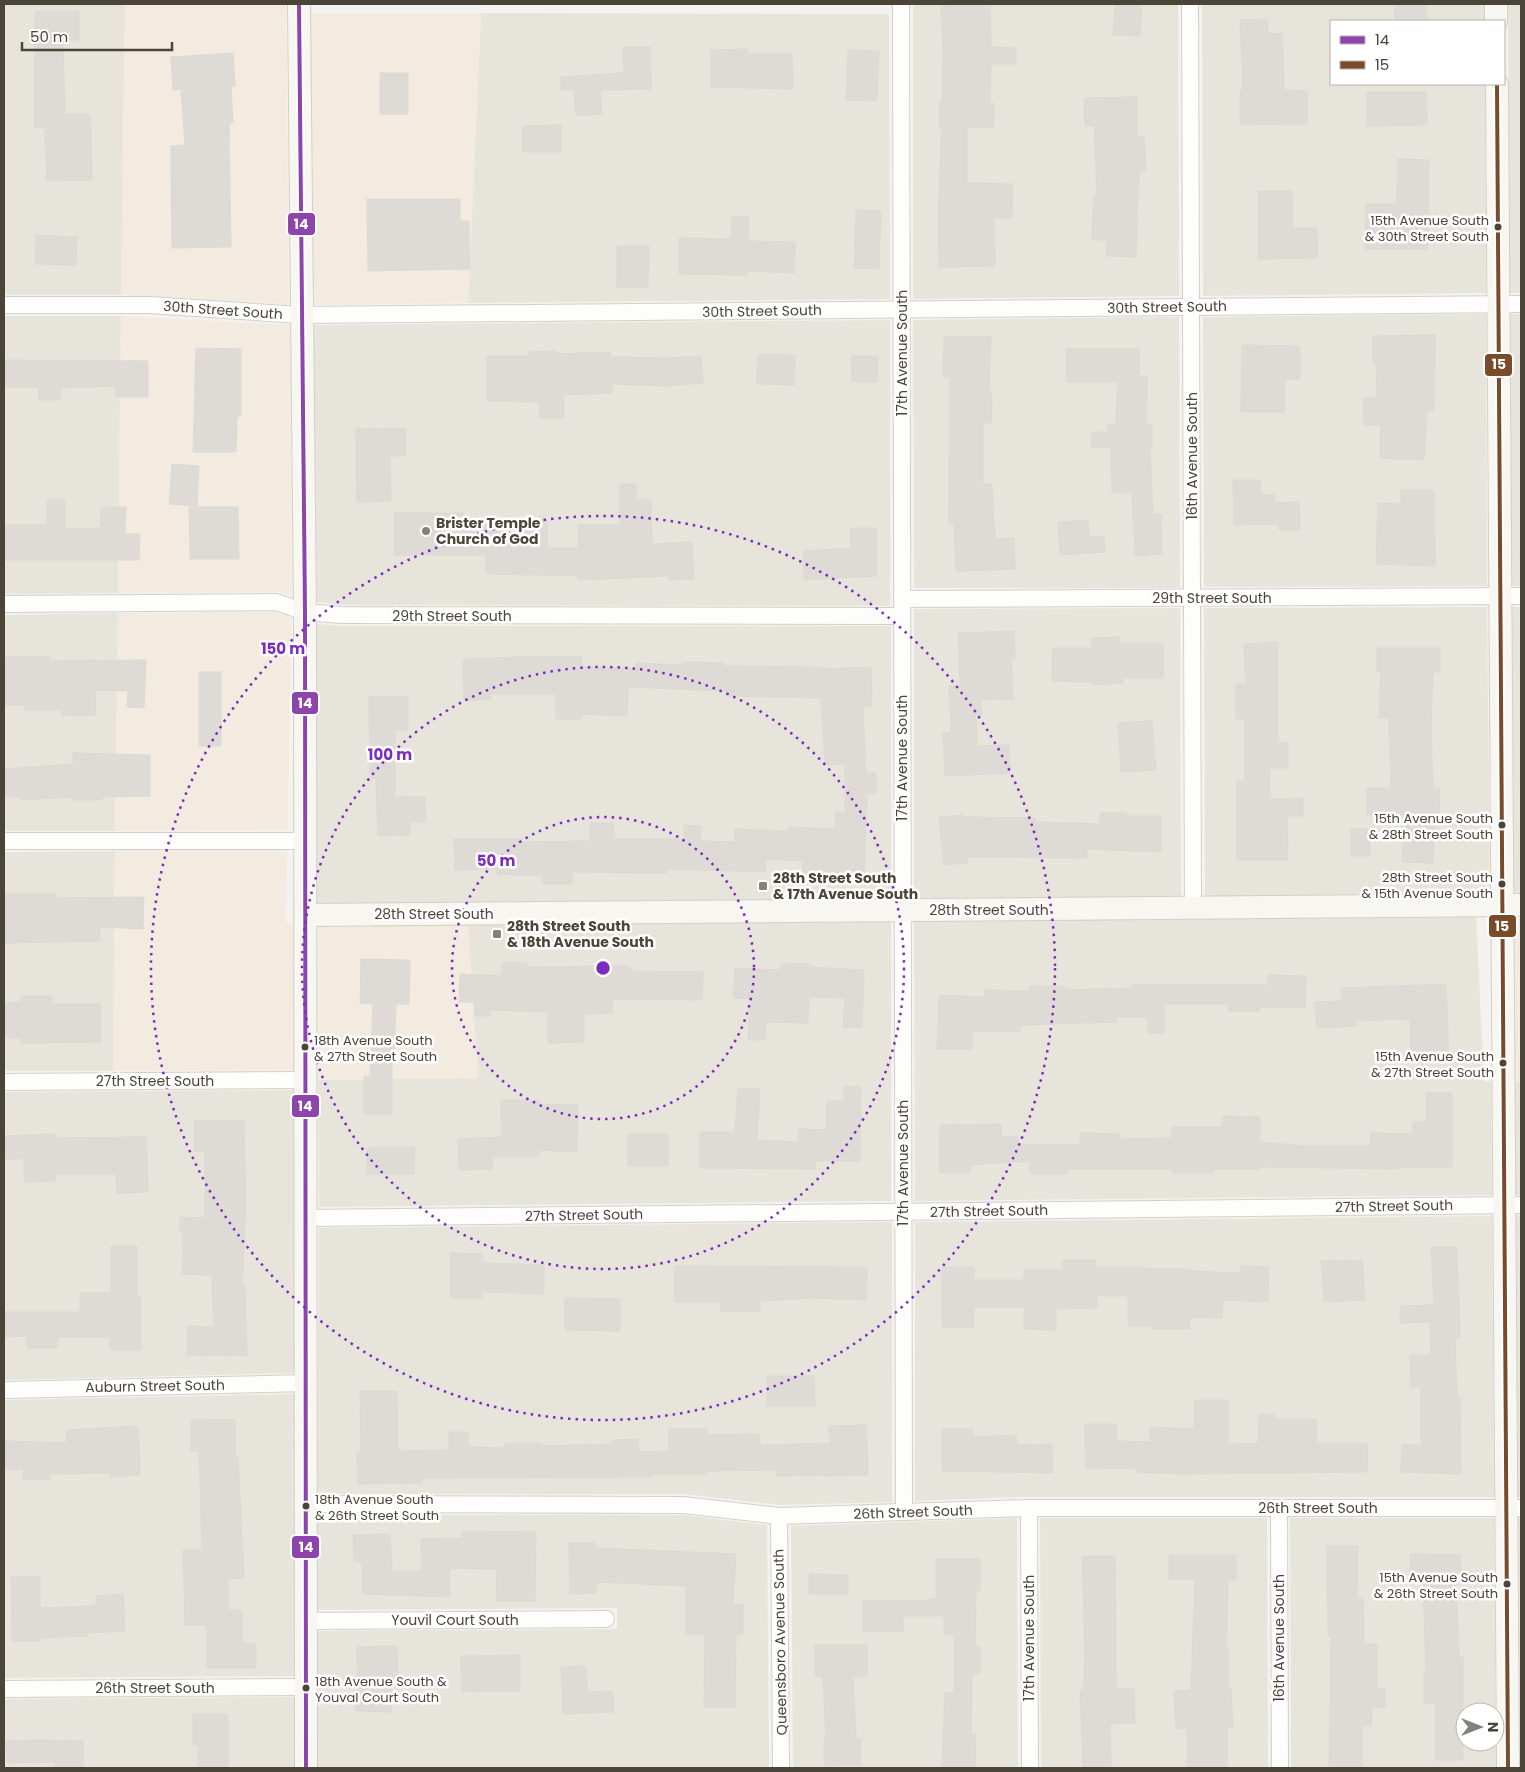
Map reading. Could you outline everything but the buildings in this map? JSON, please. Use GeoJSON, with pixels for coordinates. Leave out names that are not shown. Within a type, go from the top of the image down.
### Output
{"type":"FeatureCollection","features":[{"type":"Feature","properties":{"kind":"street"},"geometry":{"type":"LineString","coordinates":[[298,4],[305,612],[306,1768]]}},
{"type":"Feature","properties":{"kind":"street","name":"17th Avenue South"},"geometry":{"type":"LineString","coordinates":[[901,4],[904,1512]]}},
{"type":"Feature","properties":{"kind":"street","name":"16th Avenue South"},"geometry":{"type":"LineString","coordinates":[[1190,4],[1193,908]]}},
{"type":"Feature","properties":{"kind":"street"},"geometry":{"type":"LineString","coordinates":[[1496,4],[1496,20]]}},
{"type":"Feature","properties":{"kind":"street"},"geometry":{"type":"LineString","coordinates":[[1497,85],[1499,596],[1511,905],[1514,1508],[1508,1768]]}},
{"type":"Feature","properties":{"kind":"street","name":"30th Street South"},"geometry":{"type":"LineString","coordinates":[[4,305],[149,305],[302,315],[1521,304]]}},
{"type":"Feature","properties":{"kind":"street","name":"29th Street South"},"geometry":{"type":"LineString","coordinates":[[902,599],[1521,596]]}},
{"type":"Feature","properties":{"kind":"street","name":"29th Street South"},"geometry":{"type":"LineString","coordinates":[[4,604],[276,602],[305,612],[341,616],[902,616]]}},
{"type":"Feature","properties":{"kind":"street"},"geometry":{"type":"LineString","coordinates":[[4,841],[305,841]]}},
{"type":"Feature","properties":{"kind":"street","name":"28th Street South"},"geometry":{"type":"LineString","coordinates":[[306,915],[1511,905]]}},
{"type":"Feature","properties":{"kind":"street","name":"27th Street South"},"geometry":{"type":"LineString","coordinates":[[4,1082],[306,1080]]}},
{"type":"Feature","properties":{"kind":"street","name":"27th Street South"},"geometry":{"type":"LineString","coordinates":[[307,1218],[1512,1205]]}},
{"type":"Feature","properties":{"kind":"street","name":"Auburn Street South"},"geometry":{"type":"LineString","coordinates":[[4,1390],[306,1383]]}},
{"type":"Feature","properties":{"kind":"street","name":"26th Street South"},"geometry":{"type":"LineString","coordinates":[[306,1504],[682,1505],[779,1516],[1029,1508],[1514,1508]]}},
{"type":"Feature","properties":{"kind":"street","name":"17th Avenue South"},"geometry":{"type":"LineString","coordinates":[[1029,1508],[1030,1768]]}},
{"type":"Feature","properties":{"kind":"street","name":"16th Avenue South"},"geometry":{"type":"LineString","coordinates":[[1279,1508],[1280,1768]]}},
{"type":"Feature","properties":{"kind":"street","name":"Queensboro Avenue South"},"geometry":{"type":"LineString","coordinates":[[779,1516],[781,1768]]}},
{"type":"Feature","properties":{"kind":"street","name":"Youvil Court South"},"geometry":{"type":"LineString","coordinates":[[305,1621],[606,1618]]}},
{"type":"Feature","properties":{"kind":"street","name":"26th Street South"},"geometry":{"type":"LineString","coordinates":[[4,1688],[306,1686]]}},
{"type":"Feature","properties":{"kind":"shaded area"},"geometry":{"type":"Polygon","coordinates":[[[4,4],[125,4],[121,295],[4,295],[4,4]]]}},
{"type":"Feature","properties":{"kind":"shaded area"},"geometry":{"type":"Polygon","coordinates":[[[125,4],[286,4],[289,304],[121,295],[125,4]]]}},
{"type":"Feature","properties":{"kind":"shaded area"},"geometry":{"type":"Polygon","coordinates":[[[913,4],[1178,4],[1179,296],[913,299],[913,4]]]}},
{"type":"Feature","properties":{"kind":"shaded area"},"geometry":{"type":"Polygon","coordinates":[[[1202,4],[1485,4],[1485,20],[1330,20],[1330,85],[1485,85],[1486,293],[1203,296],[1202,4]]]}},
{"type":"Feature","properties":{"kind":"shaded area"},"geometry":{"type":"Polygon","coordinates":[[[1508,4],[1521,4],[1521,293],[1510,293],[1508,4]]]}},
{"type":"Feature","properties":{"kind":"shaded area"},"geometry":{"type":"Polygon","coordinates":[[[310,13],[481,13],[468,303],[313,305],[310,13]]]}},
{"type":"Feature","properties":{"kind":"shaded area"},"geometry":{"type":"Polygon","coordinates":[[[481,13],[889,14],[890,299],[468,303],[481,13]]]}},
{"type":"Feature","properties":{"kind":"shaded area"},"geometry":{"type":"Polygon","coordinates":[[[1486,314],[1487,586],[1204,587],[1203,317],[1486,314]]]}},
{"type":"Feature","properties":{"kind":"shaded area"},"geometry":{"type":"Polygon","coordinates":[[[1510,314],[1521,314],[1521,586],[1510,586],[1510,314]]]}},
{"type":"Feature","properties":{"kind":"shaded area"},"geometry":{"type":"Polygon","coordinates":[[[4,316],[121,316],[118,593],[4,594],[4,316]]]}},
{"type":"Feature","properties":{"kind":"shaded area"},"geometry":{"type":"Polygon","coordinates":[[[121,316],[290,325],[292,596],[280,592],[118,593],[121,316]]]}},
{"type":"Feature","properties":{"kind":"shaded area"},"geometry":{"type":"Polygon","coordinates":[[[1179,317],[1180,588],[914,588],[913,320],[1179,317]]]}},
{"type":"Feature","properties":{"kind":"shaded area"},"geometry":{"type":"Polygon","coordinates":[[[890,320],[890,606],[342,605],[317,602],[313,325],[890,320]]]}},
{"type":"Feature","properties":{"kind":"shaded area"},"geometry":{"type":"Polygon","coordinates":[[[1487,607],[1490,895],[1205,897],[1204,608],[1487,607]]]}},
{"type":"Feature","properties":{"kind":"shaded area"},"geometry":{"type":"Polygon","coordinates":[[[1510,607],[1521,607],[1521,895],[1513,895],[1510,607]]]}},
{"type":"Feature","properties":{"kind":"shaded area"},"geometry":{"type":"Polygon","coordinates":[[[1180,608],[1181,898],[914,900],[914,609],[1180,608]]]}},
{"type":"Feature","properties":{"kind":"shaded area"},"geometry":{"type":"Polygon","coordinates":[[[274,612],[291,618],[288,830],[115,831],[118,613],[274,612]]]}},
{"type":"Feature","properties":{"kind":"shaded area"},"geometry":{"type":"Polygon","coordinates":[[[118,613],[115,831],[4,831],[4,615],[118,613]]]}},
{"type":"Feature","properties":{"kind":"shaded area"},"geometry":{"type":"Polygon","coordinates":[[[317,624],[341,626],[891,626],[891,901],[317,905],[317,624]]]}},
{"type":"Feature","properties":{"kind":"shaded area"},"geometry":{"type":"Polygon","coordinates":[[[115,851],[113,1071],[4,1071],[4,852],[115,851]]]}},
{"type":"Feature","properties":{"kind":"shaded area"},"geometry":{"type":"Polygon","coordinates":[[[115,851],[287,851],[286,923],[294,923],[294,1070],[113,1071],[115,851]]]}},
{"type":"Feature","properties":{"kind":"shaded area"},"geometry":{"type":"Polygon","coordinates":[[[1487,916],[1476,917],[1484,1081],[1491,1081],[1492,1195],[915,1201],[914,921],[1487,916]]]}},
{"type":"Feature","properties":{"kind":"shaded area"},"geometry":{"type":"Polygon","coordinates":[[[1513,916],[1521,916],[1521,1082],[1514,1082],[1513,916]]]}},
{"type":"Feature","properties":{"kind":"shaded area"},"geometry":{"type":"Polygon","coordinates":[[[891,922],[891,1201],[319,1207],[318,1080],[478,1078],[468,924],[891,922]]]}},
{"type":"Feature","properties":{"kind":"shaded area"},"geometry":{"type":"Polygon","coordinates":[[[468,924],[478,1078],[318,1080],[318,925],[468,924]]]}},
{"type":"Feature","properties":{"kind":"shaded area"},"geometry":{"type":"Polygon","coordinates":[[[1514,1082],[1521,1082],[1521,1195],[1515,1195],[1514,1082]]]}},
{"type":"Feature","properties":{"kind":"shaded area"},"geometry":{"type":"Polygon","coordinates":[[[294,1090],[295,1373],[4,1380],[4,1092],[294,1090]]]}},
{"type":"Feature","properties":{"kind":"shaded area"},"geometry":{"type":"Polygon","coordinates":[[[1515,1215],[1521,1215],[1521,1497],[1518,1497],[1515,1215]]]}},
{"type":"Feature","properties":{"kind":"shaded area"},"geometry":{"type":"Polygon","coordinates":[[[1492,1216],[1494,1497],[1017,1497],[915,1501],[915,1222],[1492,1216]]]}},
{"type":"Feature","properties":{"kind":"shaded area"},"geometry":{"type":"Polygon","coordinates":[[[892,1222],[892,1502],[780,1505],[683,1494],[317,1494],[319,1228],[892,1222]]]}},
{"type":"Feature","properties":{"kind":"shaded area"},"geometry":{"type":"Polygon","coordinates":[[[294,1394],[294,1676],[4,1678],[4,1400],[294,1394]]]}},
{"type":"Feature","properties":{"kind":"shaded area"},"geometry":{"type":"Polygon","coordinates":[[[317,1515],[682,1515],[767,1525],[769,1768],[318,1768],[317,1631],[617,1629],[617,1608],[317,1610],[317,1515]]]}},
{"type":"Feature","properties":{"kind":"shaded area"},"geometry":{"type":"Polygon","coordinates":[[[1017,1518],[1018,1768],[793,1768],[791,1526],[1017,1518]]]}},
{"type":"Feature","properties":{"kind":"shaded area"},"geometry":{"type":"Polygon","coordinates":[[[1040,1518],[1267,1518],[1268,1768],[1041,1768],[1040,1518]]]}},
{"type":"Feature","properties":{"kind":"shaded area"},"geometry":{"type":"Polygon","coordinates":[[[1290,1518],[1494,1518],[1495,1702],[1455,1702],[1455,1752],[1496,1752],[1496,1768],[1291,1768],[1290,1518]]]}},
{"type":"Feature","properties":{"kind":"shaded area"},"geometry":{"type":"Polygon","coordinates":[[[1518,1518],[1521,1518],[1521,1768],[1520,1768],[1518,1518]]]}},
{"type":"Feature","properties":{"kind":"shaded area"},"geometry":{"type":"Polygon","coordinates":[[[294,1697],[294,1768],[4,1768],[4,1699],[294,1697]]]}},
{"type":"Feature","properties":{"kind":"transit line","name":"14"},"geometry":{"type":"LineString","coordinates":[[299,4],[305,612],[306,1768]]}},
{"type":"Feature","properties":{"kind":"transit line","name":"15"},"geometry":{"type":"LineString","coordinates":[[1497,85],[1508,1768]]}},
{"type":"Feature","properties":{"kind":"place","name":"15th Avenue South & 30th Street South"},"geometry":{"type":"Point","coordinates":[1498,227]}},
{"type":"Feature","properties":{"kind":"place","name":"Brister Temple Church of God"},"geometry":{"type":"Point","coordinates":[426,531]}},
{"type":"Feature","properties":{"kind":"place","name":"15th Avenue South & 28th Street South"},"geometry":{"type":"Point","coordinates":[1502,825]}},
{"type":"Feature","properties":{"kind":"place","name":"28th Street South & 15th Avenue South"},"geometry":{"type":"Point","coordinates":[1502,884]}},
{"type":"Feature","properties":{"kind":"place","name":"28th Street South & 17th Avenue South"},"geometry":{"type":"Point","coordinates":[763,886]}},
{"type":"Feature","properties":{"kind":"place","name":"28th Street South & 18th Avenue South"},"geometry":{"type":"Point","coordinates":[497,934]}},
{"type":"Feature","properties":{"kind":"place","name":"18th Avenue South & 27th Street South"},"geometry":{"type":"Point","coordinates":[305,1047]}},
{"type":"Feature","properties":{"kind":"place","name":"15th Avenue South & 27th Street South"},"geometry":{"type":"Point","coordinates":[1503,1063]}},
{"type":"Feature","properties":{"kind":"place","name":"18th Avenue South & 26th Street South"},"geometry":{"type":"Point","coordinates":[306,1506]}},
{"type":"Feature","properties":{"kind":"place","name":"15th Avenue South & 26th Street South"},"geometry":{"type":"Point","coordinates":[1507,1584]}},
{"type":"Feature","properties":{"kind":"place","name":"18th Avenue South & Youval Court South"},"geometry":{"type":"Point","coordinates":[306,1688]}}]}
